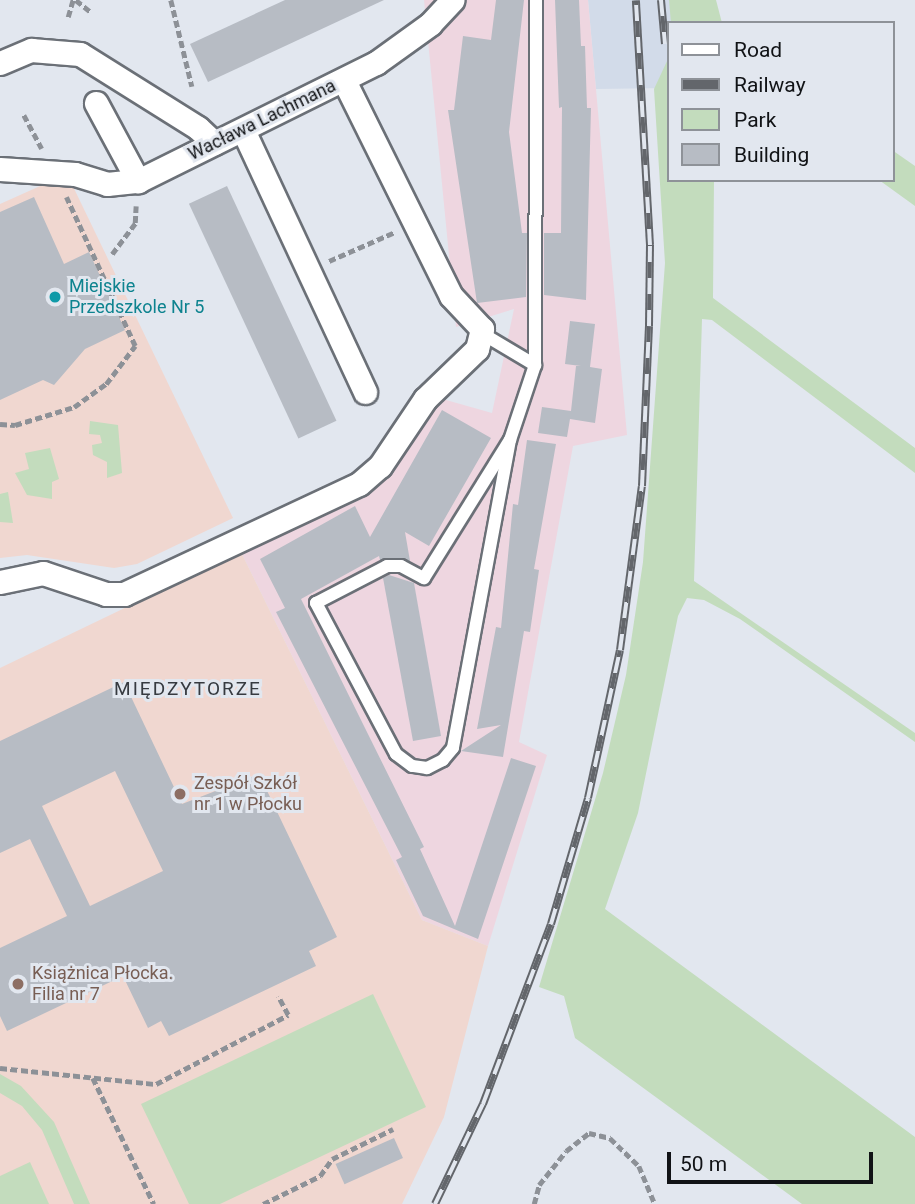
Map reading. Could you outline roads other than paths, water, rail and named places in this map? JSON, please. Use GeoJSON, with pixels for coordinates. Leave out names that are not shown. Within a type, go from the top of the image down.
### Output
{"type":"FeatureCollection","features":[{"type":"Feature","properties":{"kind":"street","name":"Wacława Lachmana"},"geometry":{"type":"LineString","coordinates":[[138,181],[344,80],[396,51],[439,16],[452,0]]}},
{"type":"Feature","properties":{"kind":"street"},"geometry":{"type":"LineString","coordinates":[[0,63],[32,50],[80,54],[198,128],[214,143]]}},
{"type":"Feature","properties":{"kind":"street"},"geometry":{"type":"LineString","coordinates":[[0,582],[43,573],[106,594],[124,594],[359,484],[380,466],[425,399],[477,349],[483,334],[451,296],[344,80]]}},
{"type":"Feature","properties":{"kind":"street"},"geometry":{"type":"LineString","coordinates":[[0,169],[55,172],[107,184],[138,181],[96,103]]}},
{"type":"Feature","properties":{"kind":"street"},"geometry":{"type":"LineString","coordinates":[[243,130],[365,392]]}},
{"type":"Feature","properties":{"kind":"lane"},"geometry":{"type":"LineString","coordinates":[[510,440],[424,578],[401,566],[387,566],[316,603],[396,754],[412,766],[427,768],[443,760],[453,748],[510,440],[535,365],[536,0]]}},
{"type":"Feature","properties":{"kind":"lane"},"geometry":{"type":"LineString","coordinates":[[483,334],[535,365]]}},
{"type":"Feature","properties":{"kind":"railway"},"geometry":{"type":"LineString","coordinates":[[435,1204],[483,1104],[551,924],[588,798],[620,650],[642,486],[649,326],[650,245],[636,0]]}},
{"type":"Feature","properties":{"kind":"railway"},"geometry":{"type":"LineString","coordinates":[[661,0],[665,44]]}},
{"type":"Feature","properties":{"kind":"place","name":"Miejskie Przedszkole Nr 5"},"geometry":{"type":"Point","coordinates":[55,297]}},
{"type":"Feature","properties":{"kind":"place","name":"Zespół Szkół nr 1 w Płocku"},"geometry":{"type":"Point","coordinates":[180,794]}},
{"type":"Feature","properties":{"kind":"place","name":"Książnica Płocka. Filia nr 7"},"geometry":{"type":"Point","coordinates":[18,984]}},
{"type":"Feature","properties":{"kind":"district","name":"MIĘDZYTORZE"},"geometry":{"type":"Point","coordinates":[188,689]}}]}
